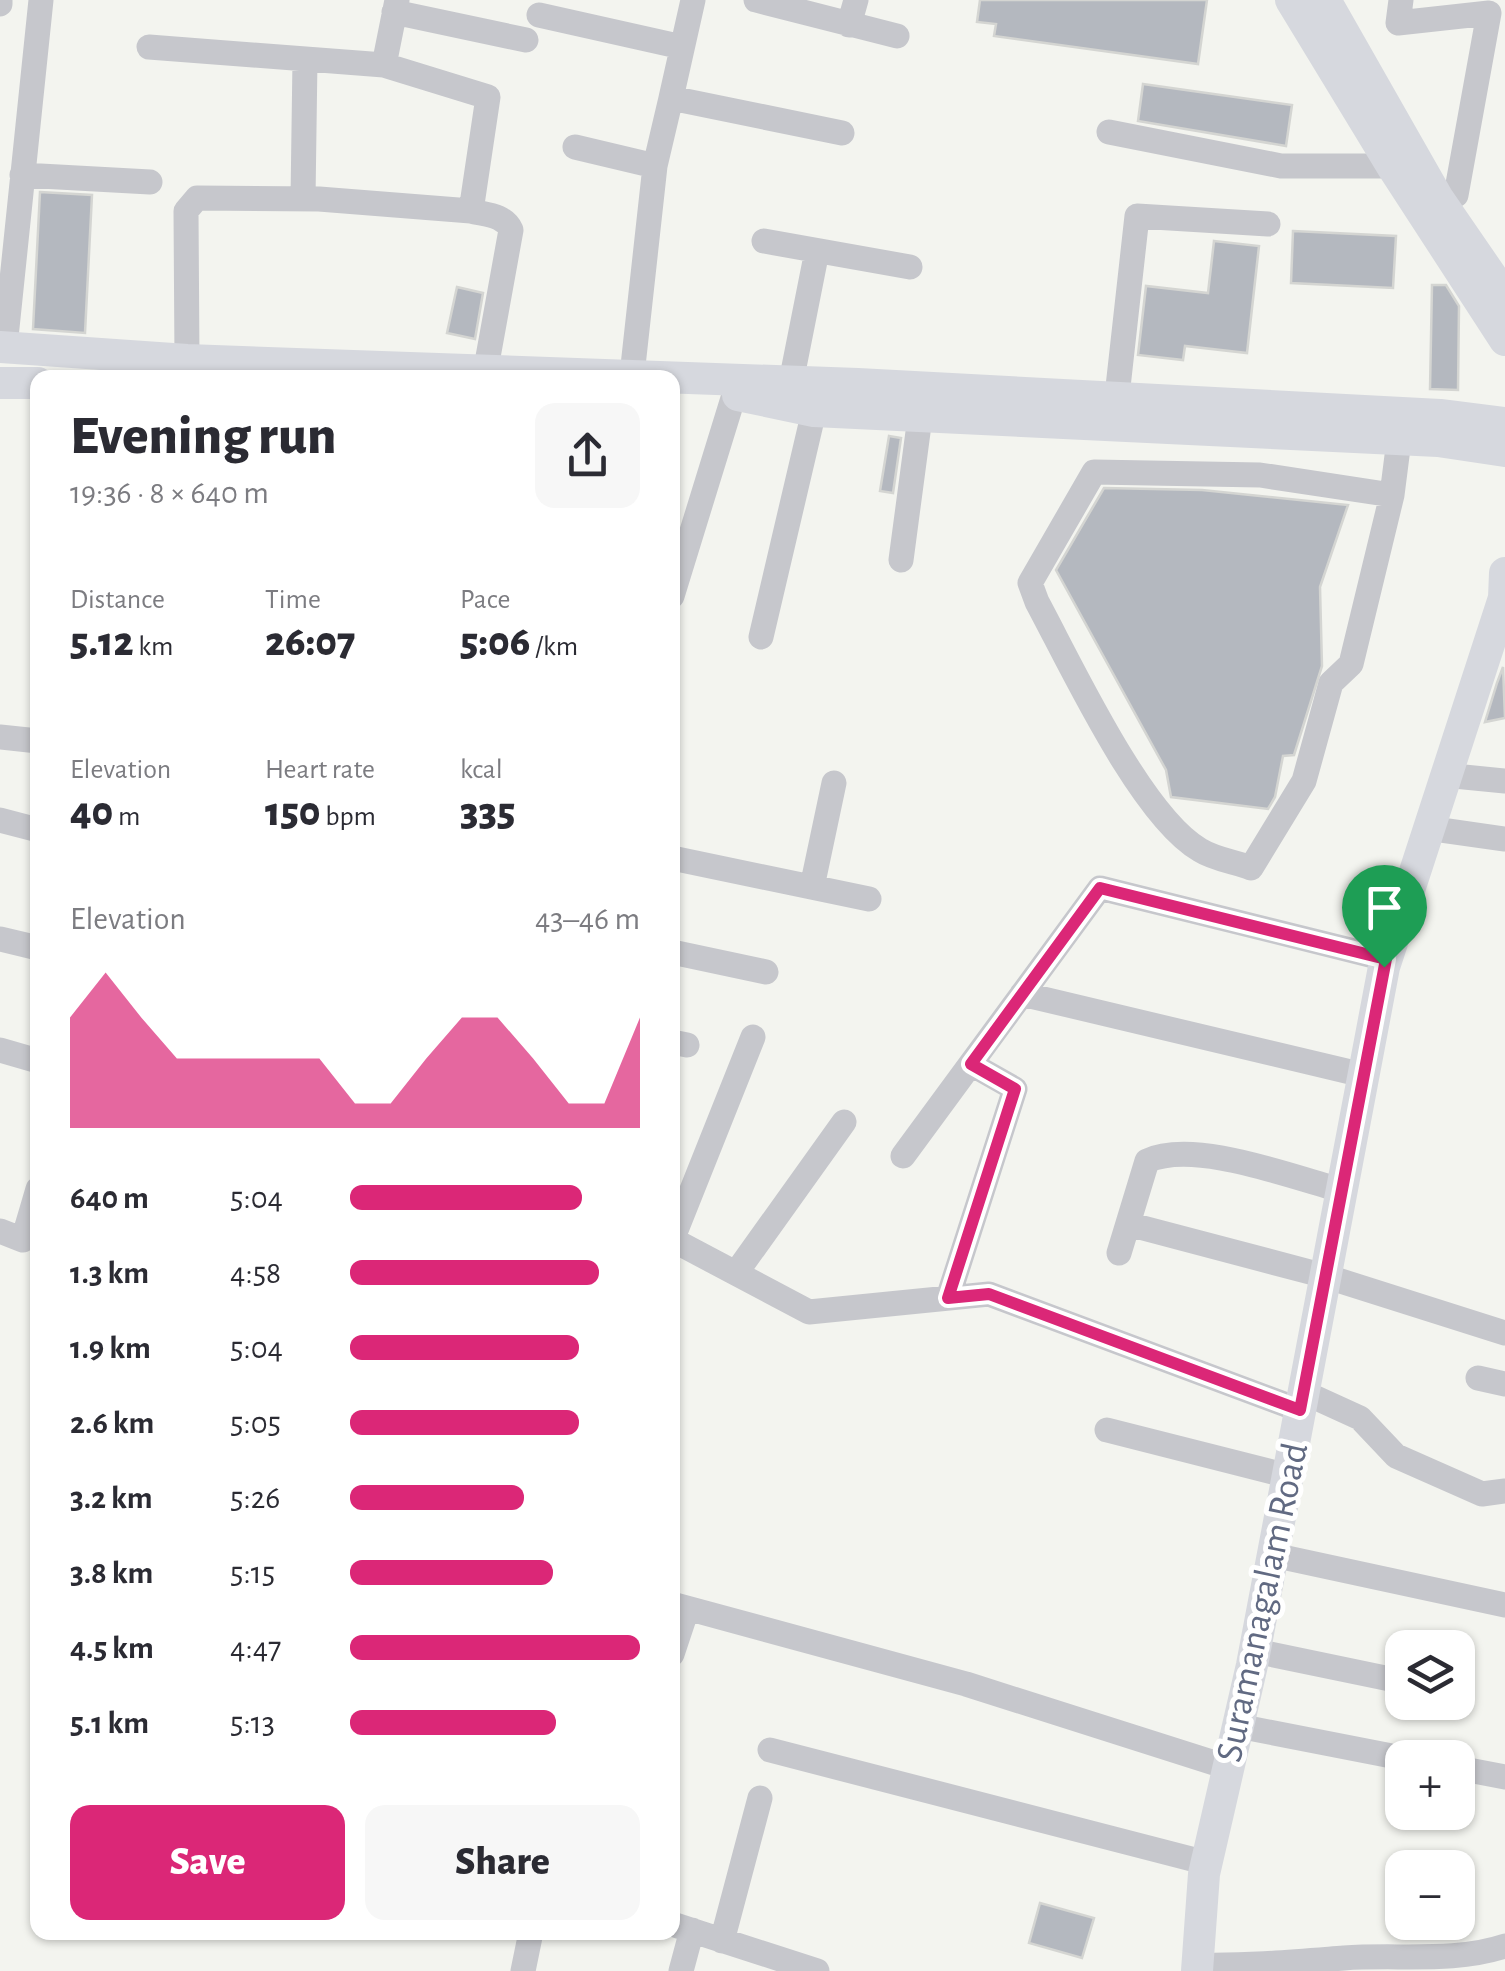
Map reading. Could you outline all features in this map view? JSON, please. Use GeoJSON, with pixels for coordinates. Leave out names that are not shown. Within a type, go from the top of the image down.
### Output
{"type":"FeatureCollection","features":[{"type":"Feature","properties":{"kind":"main road"},"geometry":{"type":"LineString","coordinates":[[1291,0],[1505,340]]}},
{"type":"Feature","properties":{"kind":"main road"},"geometry":{"type":"LineString","coordinates":[[1306,0],[1424,199],[1505,323]]}},
{"type":"Feature","properties":{"kind":"main road"},"geometry":{"type":"LineString","coordinates":[[1325,0],[1437,197],[1505,296]]}},
{"type":"Feature","properties":{"kind":"main road"},"geometry":{"type":"LineString","coordinates":[[1345,0],[1456,195],[1505,272]]}},
{"type":"Feature","properties":{"kind":"main road"},"geometry":{"type":"LineString","coordinates":[[2,347],[188,360],[522,370]]}},
{"type":"Feature","properties":{"kind":"main road"},"geometry":{"type":"LineString","coordinates":[[790,382],[858,374],[1505,412]]}},
{"type":"Feature","properties":{"kind":"main road"},"geometry":{"type":"LineString","coordinates":[[680,378],[790,382],[858,393],[1413,430],[1505,441]]}},
{"type":"Feature","properties":{"kind":"main road"},"geometry":{"type":"LineString","coordinates":[[0,383],[30,384]]}},
{"type":"Feature","properties":{"kind":"main road"},"geometry":{"type":"LineString","coordinates":[[680,392],[858,393],[1440,415],[1505,423]]}},
{"type":"Feature","properties":{"kind":"main road"},"geometry":{"type":"LineString","coordinates":[[734,394],[814,411],[1264,432],[1505,451]]}},
{"type":"Feature","properties":{"kind":"main road","name":"Suramanagalam Road"},"geometry":{"type":"LineString","coordinates":[[1197,1968],[1207,1863],[1255,1651],[1386,959],[1505,589]]}},
{"type":"Feature","properties":{"kind":"street"},"geometry":{"type":"LineString","coordinates":[[2,347],[41,0]]}},
{"type":"Feature","properties":{"kind":"street"},"geometry":{"type":"LineString","coordinates":[[633,370],[655,166],[692,0]]}},
{"type":"Feature","properties":{"kind":"street"},"geometry":{"type":"LineString","coordinates":[[756,0],[897,36]]}},
{"type":"Feature","properties":{"kind":"street"},"geometry":{"type":"LineString","coordinates":[[849,25],[856,0]]}},
{"type":"Feature","properties":{"kind":"street"},"geometry":{"type":"LineString","coordinates":[[1401,0],[1398,23],[1489,13],[1456,195]]}},
{"type":"Feature","properties":{"kind":"street"},"geometry":{"type":"LineString","coordinates":[[384,65],[396,6],[526,40]]}},
{"type":"Feature","properties":{"kind":"street"},"geometry":{"type":"LineString","coordinates":[[539,15],[682,47]]}},
{"type":"Feature","properties":{"kind":"street"},"geometry":{"type":"LineString","coordinates":[[150,46],[384,65],[488,97],[471,211]]}},
{"type":"Feature","properties":{"kind":"street"},"geometry":{"type":"LineString","coordinates":[[302,199],[305,58]]}},
{"type":"Feature","properties":{"kind":"street"},"geometry":{"type":"LineString","coordinates":[[671,98],[842,133]]}},
{"type":"Feature","properties":{"kind":"street"},"geometry":{"type":"LineString","coordinates":[[1109,132],[1282,166],[1392,166]]}},
{"type":"Feature","properties":{"kind":"street"},"geometry":{"type":"LineString","coordinates":[[575,147],[655,166]]}},
{"type":"Feature","properties":{"kind":"street"},"geometry":{"type":"LineString","coordinates":[[22,175],[150,182]]}},
{"type":"Feature","properties":{"kind":"street"},"geometry":{"type":"LineString","coordinates":[[188,360],[188,205],[207,196],[471,211],[499,217],[511,230],[486,368]]}},
{"type":"Feature","properties":{"kind":"street"},"geometry":{"type":"LineString","coordinates":[[1118,387],[1136,216],[1268,224]]}},
{"type":"Feature","properties":{"kind":"street"},"geometry":{"type":"LineString","coordinates":[[764,241],[910,267]]}},
{"type":"Feature","properties":{"kind":"street"},"geometry":{"type":"LineString","coordinates":[[790,382],[817,250]]}},
{"type":"Feature","properties":{"kind":"street"},"geometry":{"type":"LineString","coordinates":[[680,570],[734,394]]}},
{"type":"Feature","properties":{"kind":"street"},"geometry":{"type":"LineString","coordinates":[[761,637],[814,411]]}},
{"type":"Feature","properties":{"kind":"street"},"geometry":{"type":"LineString","coordinates":[[901,560],[920,416]]}},
{"type":"Feature","properties":{"kind":"street"},"geometry":{"type":"LineString","coordinates":[[1260,475],[1264,432]]}},
{"type":"Feature","properties":{"kind":"street"},"geometry":{"type":"LineString","coordinates":[[1392,495],[1260,475],[1094,472],[1030,582],[1107,731],[1158,812],[1200,850],[1250,868],[1304,780],[1330,684],[1351,664],[1392,495],[1399,440]]}},
{"type":"Feature","properties":{"kind":"street"},"geometry":{"type":"LineString","coordinates":[[0,738],[30,740]]}},
{"type":"Feature","properties":{"kind":"street"},"geometry":{"type":"LineString","coordinates":[[1444,776],[1505,782]]}},
{"type":"Feature","properties":{"kind":"street"},"geometry":{"type":"LineString","coordinates":[[812,887],[834,783]]}},
{"type":"Feature","properties":{"kind":"street"},"geometry":{"type":"LineString","coordinates":[[2,828],[30,830]]}},
{"type":"Feature","properties":{"kind":"street"},"geometry":{"type":"LineString","coordinates":[[1428,828],[1505,839]]}},
{"type":"Feature","properties":{"kind":"street"},"geometry":{"type":"LineString","coordinates":[[680,860],[870,899]]}},
{"type":"Feature","properties":{"kind":"street"},"geometry":{"type":"LineString","coordinates":[[904,1156],[1100,888],[1386,959]]}},
{"type":"Feature","properties":{"kind":"street"},"geometry":{"type":"LineString","coordinates":[[0,939],[30,946]]}},
{"type":"Feature","properties":{"kind":"street"},"geometry":{"type":"LineString","coordinates":[[680,954],[766,972]]}},
{"type":"Feature","properties":{"kind":"street"},"geometry":{"type":"LineString","coordinates":[[1022,994],[1363,1075]]}},
{"type":"Feature","properties":{"kind":"street"},"geometry":{"type":"LineString","coordinates":[[680,1223],[752,1037]]}},
{"type":"Feature","properties":{"kind":"street"},"geometry":{"type":"LineString","coordinates":[[0,1050],[30,1059]]}},
{"type":"Feature","properties":{"kind":"street"},"geometry":{"type":"LineString","coordinates":[[948,1298],[1015,1089],[971,1064]]}},
{"type":"Feature","properties":{"kind":"street"},"geometry":{"type":"LineString","coordinates":[[736,1273],[844,1122]]}},
{"type":"Feature","properties":{"kind":"street"},"geometry":{"type":"LineString","coordinates":[[1119,1253],[1147,1161],[1161,1154],[1195,1154],[1341,1190]]}},
{"type":"Feature","properties":{"kind":"street"},"geometry":{"type":"LineString","coordinates":[[0,1231],[23,1240],[30,1216]]}},
{"type":"Feature","properties":{"kind":"street"},"geometry":{"type":"LineString","coordinates":[[1128,1224],[1325,1276],[1505,1332]]}},
{"type":"Feature","properties":{"kind":"street"},"geometry":{"type":"LineString","coordinates":[[680,1245],[809,1312],[989,1294],[1360,1418],[1396,1456],[1482,1494],[1505,1491]]}},
{"type":"Feature","properties":{"kind":"street"},"geometry":{"type":"LineString","coordinates":[[1478,1378],[1505,1384]]}},
{"type":"Feature","properties":{"kind":"street"},"geometry":{"type":"LineString","coordinates":[[1107,1430],[1288,1476]]}},
{"type":"Feature","properties":{"kind":"street"},"geometry":{"type":"LineString","coordinates":[[1273,1555],[1505,1605]]}},
{"type":"Feature","properties":{"kind":"street"},"geometry":{"type":"LineString","coordinates":[[680,1606],[966,1684],[1227,1767]]}},
{"type":"Feature","properties":{"kind":"street"},"geometry":{"type":"LineString","coordinates":[[1255,1651],[1385,1678]]}},
{"type":"Feature","properties":{"kind":"street"},"geometry":{"type":"LineString","coordinates":[[1238,1726],[1385,1755]]}},
{"type":"Feature","properties":{"kind":"street"},"geometry":{"type":"LineString","coordinates":[[770,1750],[1207,1863]]}},
{"type":"Feature","properties":{"kind":"street"},"geometry":{"type":"LineString","coordinates":[[1475,1772],[1505,1778]]}},
{"type":"Feature","properties":{"kind":"street"},"geometry":{"type":"LineString","coordinates":[[722,1941],[760,1798]]}},
{"type":"Feature","properties":{"kind":"street"},"geometry":{"type":"LineString","coordinates":[[681,1971],[682,1927],[817,1971]]}},
{"type":"Feature","properties":{"kind":"street"},"geometry":{"type":"LineString","coordinates":[[523,1971],[529,1940]]}},
{"type":"Feature","properties":{"kind":"street"},"geometry":{"type":"LineString","coordinates":[[1197,1968],[1480,1954],[1505,1946]]}},
{"type":"Feature","properties":{"kind":"building"},"geometry":{"type":"Polygon","coordinates":[[[980,0],[1207,0],[1198,64],[994,36],[996,24],[977,22],[980,0]]]}},
{"type":"Feature","properties":{"kind":"building"},"geometry":{"type":"Polygon","coordinates":[[[1143,84],[1292,105],[1286,146],[1138,121],[1143,84]]]}},
{"type":"Feature","properties":{"kind":"building"},"geometry":{"type":"Polygon","coordinates":[[[40,192],[92,195],[85,333],[33,329],[40,192]]]}},
{"type":"Feature","properties":{"kind":"building"},"geometry":{"type":"Polygon","coordinates":[[[1293,231],[1396,236],[1393,288],[1291,283],[1293,231]]]}},
{"type":"Feature","properties":{"kind":"building"},"geometry":{"type":"Polygon","coordinates":[[[1214,241],[1259,246],[1247,353],[1185,346],[1183,360],[1138,355],[1146,286],[1208,293],[1214,241]]]}},
{"type":"Feature","properties":{"kind":"building"},"geometry":{"type":"Polygon","coordinates":[[[1432,285],[1446,285],[1459,306],[1458,390],[1430,389],[1432,285]]]}},
{"type":"Feature","properties":{"kind":"building"},"geometry":{"type":"Polygon","coordinates":[[[457,287],[483,293],[475,339],[447,333],[457,287]]]}},
{"type":"Feature","properties":{"kind":"building"},"geometry":{"type":"Polygon","coordinates":[[[889,436],[901,438],[893,493],[880,491],[889,436]]]}},
{"type":"Feature","properties":{"kind":"building"},"geometry":{"type":"Polygon","coordinates":[[[1104,488],[1202,490],[1348,505],[1320,587],[1322,666],[1294,755],[1283,756],[1275,797],[1268,809],[1171,797],[1166,770],[1056,570],[1104,488]]]}},
{"type":"Feature","properties":{"kind":"building"},"geometry":{"type":"Polygon","coordinates":[[[1503,667],[1505,718],[1485,722],[1497,683],[1503,667]]]}},
{"type":"Feature","properties":{"kind":"building"},"geometry":{"type":"Polygon","coordinates":[[[1040,1903],[1094,1918],[1082,1958],[1029,1943],[1040,1903]]]}},
{"type":"Feature","properties":{"kind":"route"},"geometry":{"type":"LineString","coordinates":[[1100,888],[1386,959],[1384,967],[1300,1410],[989,1294],[948,1298],[1015,1089],[971,1064],[1100,888]]}}]}
